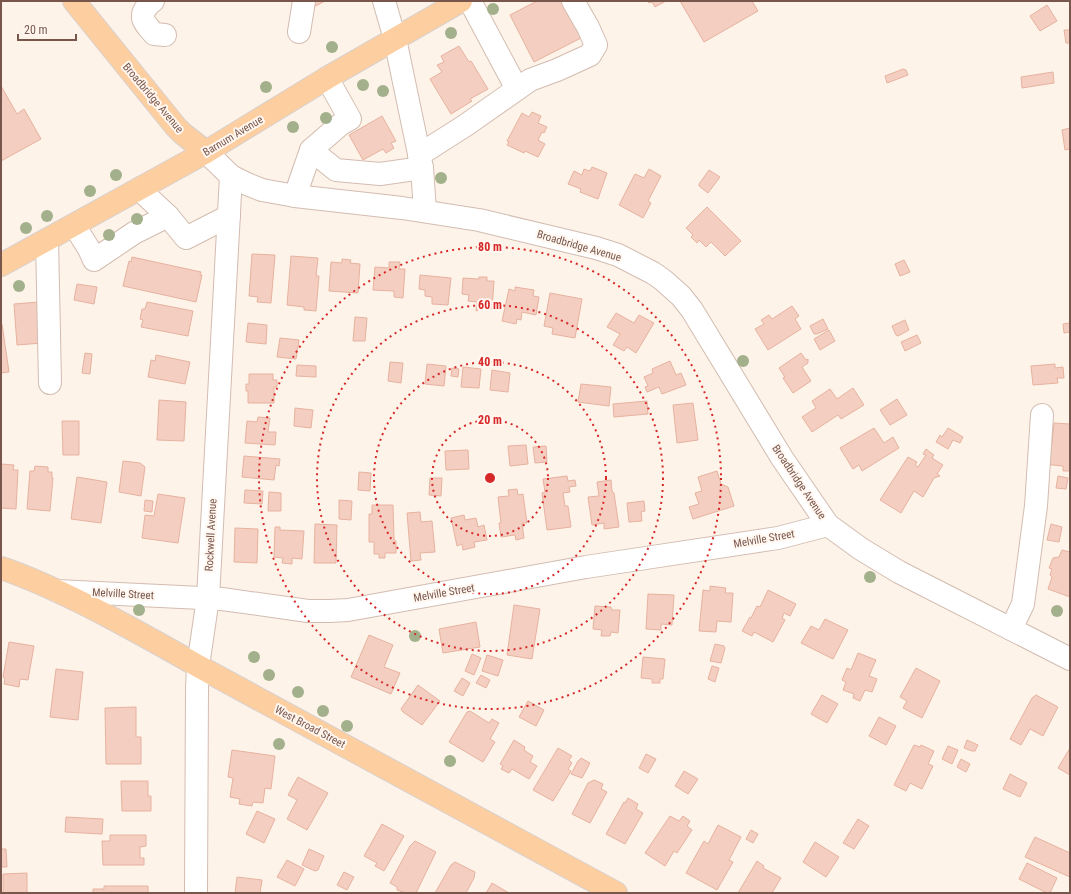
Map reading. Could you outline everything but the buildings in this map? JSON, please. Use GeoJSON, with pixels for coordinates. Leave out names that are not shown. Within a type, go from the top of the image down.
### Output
{"type":"FeatureCollection","features":[{"type":"Feature","properties":{"kind":"main road","name":"Broadbridge Avenue"},"geometry":{"type":"LineString","coordinates":[[74,1],[182,134],[206,152]]}},
{"type":"Feature","properties":{"kind":"main road","name":"Barnum Avenue"},"geometry":{"type":"LineString","coordinates":[[1,265],[206,152],[327,78],[461,1]]}},
{"type":"Feature","properties":{"kind":"main road","name":"West Broad Street"},"geometry":{"type":"LineString","coordinates":[[1,568],[73,598],[138,632],[616,893]]}},
{"type":"Feature","properties":{"kind":"street"},"geometry":{"type":"LineString","coordinates":[[153,1],[143,13],[143,19],[154,34],[165,35]]}},
{"type":"Feature","properties":{"kind":"street"},"geometry":{"type":"LineString","coordinates":[[299,32],[304,1]]}},
{"type":"Feature","properties":{"kind":"street"},"geometry":{"type":"LineString","coordinates":[[384,1],[394,39],[420,162],[425,211]]}},
{"type":"Feature","properties":{"kind":"street"},"geometry":{"type":"LineString","coordinates":[[470,1],[517,89]]}},
{"type":"Feature","properties":{"kind":"street"},"geometry":{"type":"LineString","coordinates":[[311,150],[336,170],[380,174],[420,162],[466,125],[530,80],[590,55],[596,45],[588,27],[573,1]]}},
{"type":"Feature","properties":{"kind":"street"},"geometry":{"type":"LineString","coordinates":[[295,196],[311,150],[341,124],[350,119],[327,78]]}},
{"type":"Feature","properties":{"kind":"street","name":"Broadbridge Avenue"},"geometry":{"type":"LineString","coordinates":[[206,152],[231,176],[262,190],[295,196],[425,211],[479,220],[596,248],[639,265],[663,280],[681,296],[692,310],[782,458],[828,525],[861,550],[883,563],[1070,658]]}},
{"type":"Feature","properties":{"kind":"street","name":"Rockwell Avenue"},"geometry":{"type":"LineString","coordinates":[[196,893],[198,666],[208,598],[231,176]]}},
{"type":"Feature","properties":{"kind":"street"},"geometry":{"type":"LineString","coordinates":[[139,189],[168,216],[186,238],[229,216]]}},
{"type":"Feature","properties":{"kind":"street"},"geometry":{"type":"LineString","coordinates":[[74,225],[94,260],[134,233],[168,216]]}},
{"type":"Feature","properties":{"kind":"street"},"geometry":{"type":"LineString","coordinates":[[47,240],[50,383]]}},
{"type":"Feature","properties":{"kind":"street"},"geometry":{"type":"LineString","coordinates":[[1011,629],[1023,604],[1036,506],[1042,415]]}},
{"type":"Feature","properties":{"kind":"street","name":"Melville Street"},"geometry":{"type":"LineString","coordinates":[[58,591],[222,599],[308,611],[348,610],[586,566],[778,538],[828,525]]}}]}
